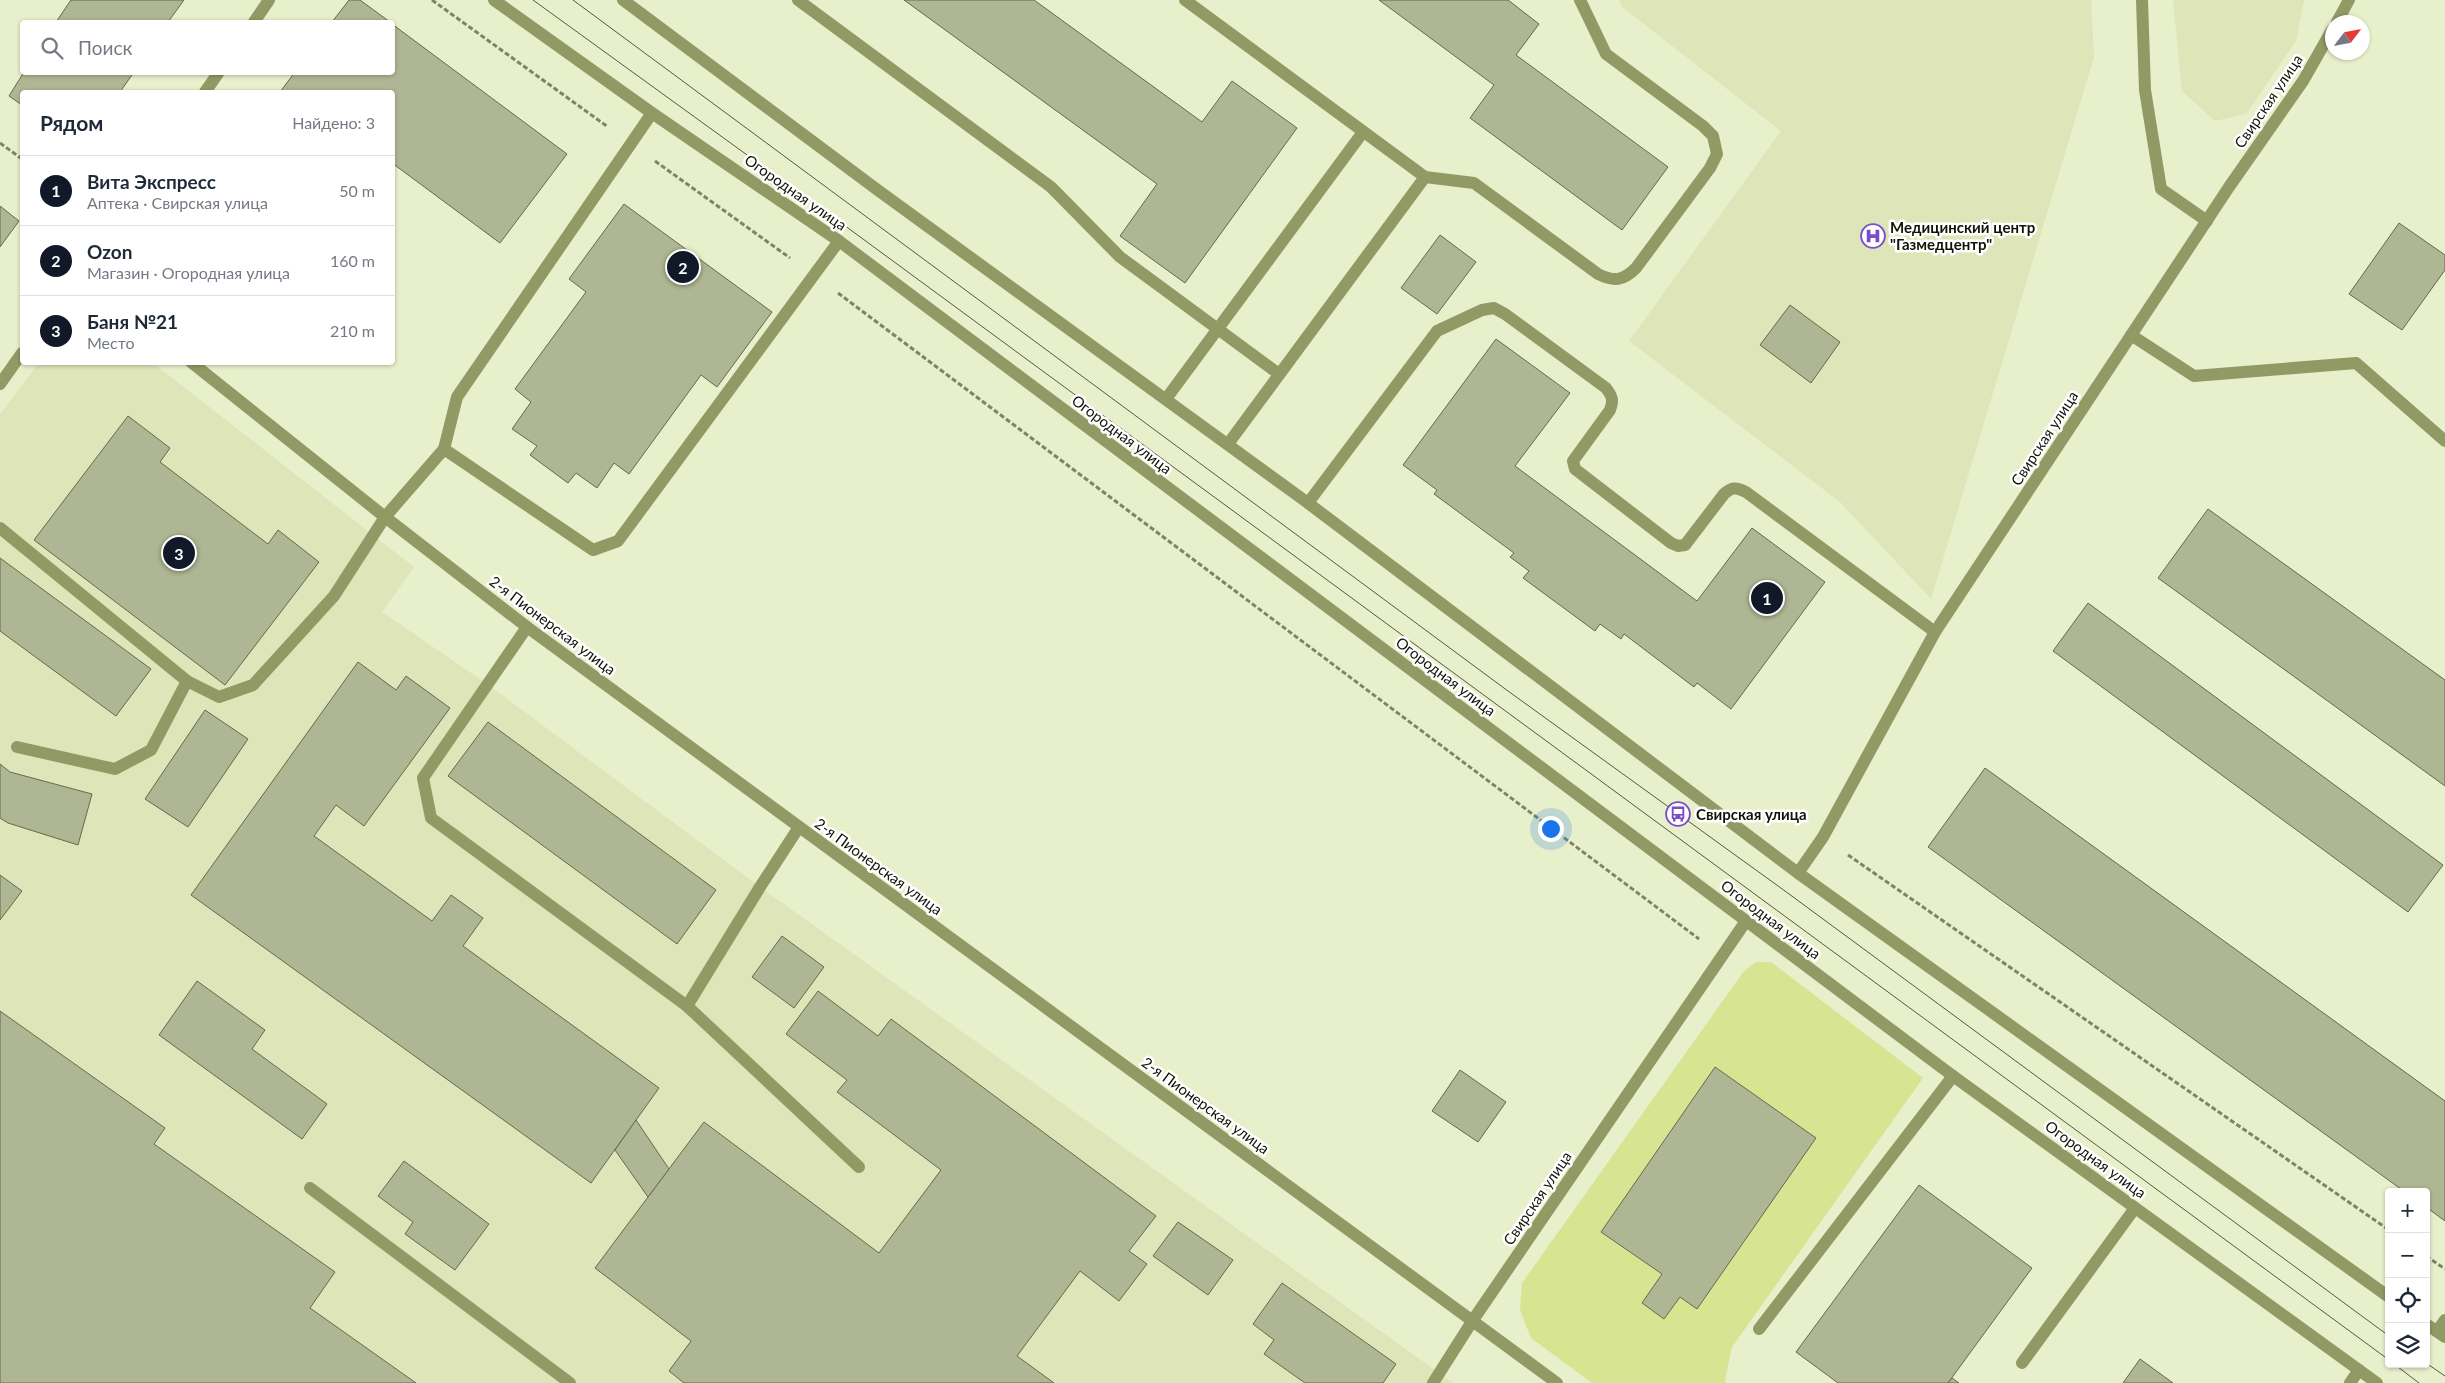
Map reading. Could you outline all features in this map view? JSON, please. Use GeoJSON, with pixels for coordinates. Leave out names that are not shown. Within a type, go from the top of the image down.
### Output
{"type":"FeatureCollection","features":[{"type":"Feature","properties":{"kind":"street"},"geometry":{"type":"LineString","coordinates":[[255,20],[270,0]]}},
{"type":"Feature","properties":{"kind":"street","name":"Огородная улица"},"geometry":{"type":"LineString","coordinates":[[494,0],[652,113],[839,241],[1953,1076],[2377,1383]]}},
{"type":"Feature","properties":{"kind":"street"},"geometry":{"type":"LineString","coordinates":[[623,0],[879,191],[1308,503],[1798,873],[2385,1294]]}},
{"type":"Feature","properties":{"kind":"street"},"geometry":{"type":"LineString","coordinates":[[798,0],[1051,187],[1120,256],[1279,374]]}},
{"type":"Feature","properties":{"kind":"street"},"geometry":{"type":"LineString","coordinates":[[1185,0],[1425,177],[1474,183],[1598,274],[1611,281],[1625,278],[1636,268],[1710,168],[1717,154],[1713,136],[1703,126],[1606,54],[1580,0]]}},
{"type":"Feature","properties":{"kind":"street"},"geometry":{"type":"LineString","coordinates":[[2142,0],[2145,90],[2161,189],[2207,222]]}},
{"type":"Feature","properties":{"kind":"street"},"geometry":{"type":"LineString","coordinates":[[2341,15],[2350,0]]}},
{"type":"Feature","properties":{"kind":"street","name":"Свирская улица"},"geometry":{"type":"LineString","coordinates":[[1798,873],[1823,837],[1936,632],[2303,80],[2325,42]]}},
{"type":"Feature","properties":{"kind":"street"},"geometry":{"type":"LineString","coordinates":[[206,90],[217,75]]}},
{"type":"Feature","properties":{"kind":"street"},"geometry":{"type":"LineString","coordinates":[[0,528],[187,681],[219,697],[253,685],[334,596],[385,518],[444,449],[457,397],[652,113]]}},
{"type":"Feature","properties":{"kind":"street"},"geometry":{"type":"LineString","coordinates":[[1166,399],[1363,132]]}},
{"type":"Feature","properties":{"kind":"street"},"geometry":{"type":"LineString","coordinates":[[1228,444],[1425,177]]}},
{"type":"Feature","properties":{"kind":"street"},"geometry":{"type":"LineString","coordinates":[[444,449],[593,550],[618,541],[839,241]]}},
{"type":"Feature","properties":{"kind":"street"},"geometry":{"type":"LineString","coordinates":[[1308,503],[1437,331],[1482,310],[1494,308],[1506,314],[1606,388],[1613,402],[1610,410],[1576,455],[1573,461],[1575,470],[1664,537],[1678,546],[1685,545],[1724,494],[1730,488],[1737,488],[1746,492],[1936,632]]}},
{"type":"Feature","properties":{"kind":"street"},"geometry":{"type":"LineString","coordinates":[[2132,335],[2194,376],[2356,363],[2445,442]]}},
{"type":"Feature","properties":{"kind":"street"},"geometry":{"type":"LineString","coordinates":[[0,384],[20,356]]}},
{"type":"Feature","properties":{"kind":"street","name":"2-я Пионерская улица"},"geometry":{"type":"LineString","coordinates":[[195,365],[385,518],[527,626],[799,828],[1557,1383]]}},
{"type":"Feature","properties":{"kind":"street"},"geometry":{"type":"LineString","coordinates":[[527,626],[423,778],[431,818],[687,1006],[859,1167]]}},
{"type":"Feature","properties":{"kind":"street"},"geometry":{"type":"LineString","coordinates":[[17,747],[115,769],[151,750],[187,681]]}},
{"type":"Feature","properties":{"kind":"street"},"geometry":{"type":"LineString","coordinates":[[687,1006],[760,887],[799,828]]}},
{"type":"Feature","properties":{"kind":"street","name":"Свирская улица"},"geometry":{"type":"LineString","coordinates":[[1433,1383],[1473,1320],[1746,921]]}},
{"type":"Feature","properties":{"kind":"street"},"geometry":{"type":"LineString","coordinates":[[1759,1329],[1953,1076]]}},
{"type":"Feature","properties":{"kind":"street"},"geometry":{"type":"LineString","coordinates":[[310,1188],[570,1383]]}},
{"type":"Feature","properties":{"kind":"street"},"geometry":{"type":"LineString","coordinates":[[2022,1363],[2136,1208]]}},
{"type":"Feature","properties":{"kind":"street"},"geometry":{"type":"LineString","coordinates":[[2436,1331],[2445,1320]]}},
{"type":"Feature","properties":{"kind":"street"},"geometry":{"type":"LineString","coordinates":[[2350,1383],[2359,1370]]}},
{"type":"Feature","properties":{"kind":"path"},"geometry":{"type":"LineString","coordinates":[[432,0],[814,276],[1722,956]]}},
{"type":"Feature","properties":{"kind":"path"},"geometry":{"type":"LineString","coordinates":[[0,143],[20,158]]}},
{"type":"Feature","properties":{"kind":"path"},"geometry":{"type":"LineString","coordinates":[[1823,837],[2385,1227]]}},
{"type":"Feature","properties":{"kind":"path"},"geometry":{"type":"LineString","coordinates":[[2430,1259],[2445,1269]]}},
{"type":"Feature","properties":{"kind":"shaded area","name":"Медицинский центр \"Газмедцентр\""},"geometry":{"type":"Polygon","coordinates":[[[1620,0],[2091,0],[2094,57],[1931,599],[1840,502],[1629,341],[1781,131],[1621,6],[1620,0]]]}},
{"type":"Feature","properties":{"kind":"shaded area"},"geometry":{"type":"Polygon","coordinates":[[[2173,0],[2304,0],[2296,41],[2246,114],[2215,121],[2182,91],[2173,0]]]}},
{"type":"Feature","properties":{"kind":"shaded area"},"geometry":{"type":"Polygon","coordinates":[[[37,365],[156,365],[414,567],[382,612],[487,684],[760,887],[1453,1383],[0,1383],[0,414],[37,365]]]}},
{"type":"Feature","properties":{"kind":"green space"},"geometry":{"type":"Polygon","coordinates":[[[1756,962],[1771,962],[1923,1078],[1732,1347],[1726,1383],[1592,1383],[1531,1338],[1520,1310],[1522,1283],[1744,971],[1756,962]]]}},
{"type":"Feature","properties":{"kind":"building"},"geometry":{"type":"Polygon","coordinates":[[[71,0],[184,0],[169,20],[57,20],[71,0]]]}},
{"type":"Feature","properties":{"kind":"building"},"geometry":{"type":"Polygon","coordinates":[[[349,0],[360,0],[387,20],[334,20],[349,0]]]}},
{"type":"Feature","properties":{"kind":"building"},"geometry":{"type":"Polygon","coordinates":[[[904,0],[1034,0],[1202,122],[1232,81],[1297,128],[1185,283],[1120,236],[1157,184],[904,0]]]}},
{"type":"Feature","properties":{"kind":"building"},"geometry":{"type":"Polygon","coordinates":[[[1379,0],[1508,0],[1539,24],[1516,55],[1668,167],[1622,230],[1470,118],[1494,85],[1379,0]]]}},
{"type":"Feature","properties":{"kind":"building"},"geometry":{"type":"Polygon","coordinates":[[[395,26],[567,154],[500,243],[395,165],[395,90],[282,90],[293,75],[395,75],[395,26]]]}},
{"type":"Feature","properties":{"kind":"building"},"geometry":{"type":"Polygon","coordinates":[[[22,75],[132,75],[121,90],[20,90],[20,104],[9,96],[22,75]]]}},
{"type":"Feature","properties":{"kind":"building"},"geometry":{"type":"Polygon","coordinates":[[[624,204],[772,312],[717,387],[701,375],[629,474],[614,463],[597,488],[576,473],[568,483],[530,455],[537,446],[512,429],[531,402],[515,389],[586,292],[569,279],[624,204]]]}},
{"type":"Feature","properties":{"kind":"building"},"geometry":{"type":"Polygon","coordinates":[[[0,206],[19,221],[0,247],[0,206]]]}},
{"type":"Feature","properties":{"kind":"building"},"geometry":{"type":"Polygon","coordinates":[[[2399,223],[2445,255],[2445,270],[2402,330],[2349,294],[2399,223]]]}},
{"type":"Feature","properties":{"kind":"building"},"geometry":{"type":"Polygon","coordinates":[[[1440,235],[1476,262],[1437,314],[1401,288],[1440,235]]]}},
{"type":"Feature","properties":{"kind":"building"},"geometry":{"type":"Polygon","coordinates":[[[1790,305],[1840,342],[1811,383],[1760,345],[1790,305]]]}},
{"type":"Feature","properties":{"kind":"building"},"geometry":{"type":"Polygon","coordinates":[[[1496,339],[1570,393],[1515,466],[1697,601],[1752,528],[1825,582],[1731,709],[1697,683],[1694,687],[1624,634],[1621,639],[1600,624],[1595,631],[1523,578],[1529,571],[1510,557],[1514,553],[1434,494],[1437,490],[1403,465],[1496,339]]]}},
{"type":"Feature","properties":{"kind":"building"},"geometry":{"type":"Polygon","coordinates":[[[128,416],[170,448],[160,462],[268,544],[278,530],[319,562],[225,685],[34,540],[128,416]]]}},
{"type":"Feature","properties":{"kind":"building"},"geometry":{"type":"Polygon","coordinates":[[[2208,509],[2445,680],[2445,786],[2158,578],[2208,509]]]}},
{"type":"Feature","properties":{"kind":"building"},"geometry":{"type":"Polygon","coordinates":[[[0,558],[151,669],[116,716],[0,631],[0,558]]]}},
{"type":"Feature","properties":{"kind":"building"},"geometry":{"type":"Polygon","coordinates":[[[2088,603],[2443,865],[2408,912],[2053,651],[2088,603]]]}},
{"type":"Feature","properties":{"kind":"building"},"geometry":{"type":"Polygon","coordinates":[[[358,662],[396,690],[406,676],[450,708],[364,826],[336,805],[314,836],[432,921],[451,895],[483,918],[463,946],[659,1088],[591,1183],[191,895],[358,662]]]}},
{"type":"Feature","properties":{"kind":"building"},"geometry":{"type":"Polygon","coordinates":[[[205,710],[248,739],[188,827],[145,799],[205,710]]]}},
{"type":"Feature","properties":{"kind":"building"},"geometry":{"type":"Polygon","coordinates":[[[488,722],[716,890],[677,944],[448,776],[488,722]]]}},
{"type":"Feature","properties":{"kind":"building"},"geometry":{"type":"Polygon","coordinates":[[[0,764],[10,772],[92,794],[78,845],[8,823],[0,818],[0,764]]]}},
{"type":"Feature","properties":{"kind":"building"},"geometry":{"type":"Polygon","coordinates":[[[1985,768],[2445,1101],[2445,1221],[2430,1210],[2430,1188],[2399,1188],[1928,847],[1985,768]]]}},
{"type":"Feature","properties":{"kind":"building"},"geometry":{"type":"Polygon","coordinates":[[[0,875],[22,891],[0,920],[0,875]]]}},
{"type":"Feature","properties":{"kind":"building"},"geometry":{"type":"Polygon","coordinates":[[[782,936],[824,967],[794,1008],[752,977],[782,936]]]}},
{"type":"Feature","properties":{"kind":"building"},"geometry":{"type":"Polygon","coordinates":[[[197,981],[265,1030],[252,1049],[327,1104],[302,1139],[159,1035],[197,981]]]}},
{"type":"Feature","properties":{"kind":"building"},"geometry":{"type":"Polygon","coordinates":[[[818,991],[878,1036],[891,1019],[1156,1216],[1129,1251],[1147,1264],[1119,1301],[1080,1271],[1017,1356],[1054,1383],[684,1383],[669,1371],[691,1341],[595,1268],[704,1122],[879,1253],[941,1170],[837,1092],[847,1080],[786,1034],[818,991]]]}},
{"type":"Feature","properties":{"kind":"building"},"geometry":{"type":"Polygon","coordinates":[[[0,1011],[165,1128],[154,1144],[335,1272],[310,1308],[416,1383],[0,1383],[0,1011]]]}},
{"type":"Feature","properties":{"kind":"building"},"geometry":{"type":"Polygon","coordinates":[[[1715,1067],[1816,1138],[1697,1309],[1680,1297],[1664,1319],[1642,1303],[1662,1274],[1601,1232],[1715,1067]]]}},
{"type":"Feature","properties":{"kind":"building"},"geometry":{"type":"Polygon","coordinates":[[[1460,1070],[1506,1102],[1478,1142],[1432,1111],[1460,1070]]]}},
{"type":"Feature","properties":{"kind":"building"},"geometry":{"type":"Polygon","coordinates":[[[636,1120],[669,1169],[648,1197],[615,1150],[636,1120]]]}},
{"type":"Feature","properties":{"kind":"building"},"geometry":{"type":"Polygon","coordinates":[[[404,1161],[489,1224],[455,1270],[405,1234],[413,1222],[378,1196],[404,1161]]]}},
{"type":"Feature","properties":{"kind":"building"},"geometry":{"type":"Polygon","coordinates":[[[1919,1185],[2032,1268],[1948,1383],[1838,1383],[1796,1352],[1919,1185]]]}},
{"type":"Feature","properties":{"kind":"building"},"geometry":{"type":"Polygon","coordinates":[[[1178,1222],[1233,1260],[1208,1295],[1153,1256],[1178,1222]]]}},
{"type":"Feature","properties":{"kind":"building"},"geometry":{"type":"Polygon","coordinates":[[[1282,1283],[1396,1364],[1383,1383],[1305,1383],[1264,1354],[1274,1340],[1253,1324],[1282,1283]]]}},
{"type":"Feature","properties":{"kind":"building"},"geometry":{"type":"Polygon","coordinates":[[[2140,1359],[2173,1383],[2123,1383],[2140,1359]]]}},
{"type":"Feature","properties":{"kind":"building"},"geometry":{"type":"Polygon","coordinates":[[[1952,1378],[1959,1383],[1948,1383],[1952,1378]]]}},
{"type":"Feature","properties":{"kind":"tram line"},"geometry":{"type":"LineString","coordinates":[[533,0],[848,228],[2385,1357]]}},
{"type":"Feature","properties":{"kind":"tram line"},"geometry":{"type":"LineString","coordinates":[[573,0],[1508,691],[1785,891],[2385,1333]]}},
{"type":"Feature","properties":{"kind":"tram line"},"geometry":{"type":"LineString","coordinates":[[2430,1366],[2445,1376]]}},
{"type":"Feature","properties":{"kind":"tram line"},"geometry":{"type":"LineString","coordinates":[[2399,1368],[2419,1383]]}},
{"type":"Feature","properties":{"kind":"place","name":"Медицинский центр \"Газмедцентр\""},"geometry":{"type":"Point","coordinates":[1873,236]}},
{"type":"Feature","properties":{"kind":"place","name":"Ozon"},"geometry":{"type":"Point","coordinates":[683,267]}},
{"type":"Feature","properties":{"kind":"place","name":"Баня №21"},"geometry":{"type":"Point","coordinates":[179,553]}},
{"type":"Feature","properties":{"kind":"place","name":"Вита Экспресс"},"geometry":{"type":"Point","coordinates":[1767,598]}},
{"type":"Feature","properties":{"kind":"place","name":"Свирская улица"},"geometry":{"type":"Point","coordinates":[1678,814]}}]}
